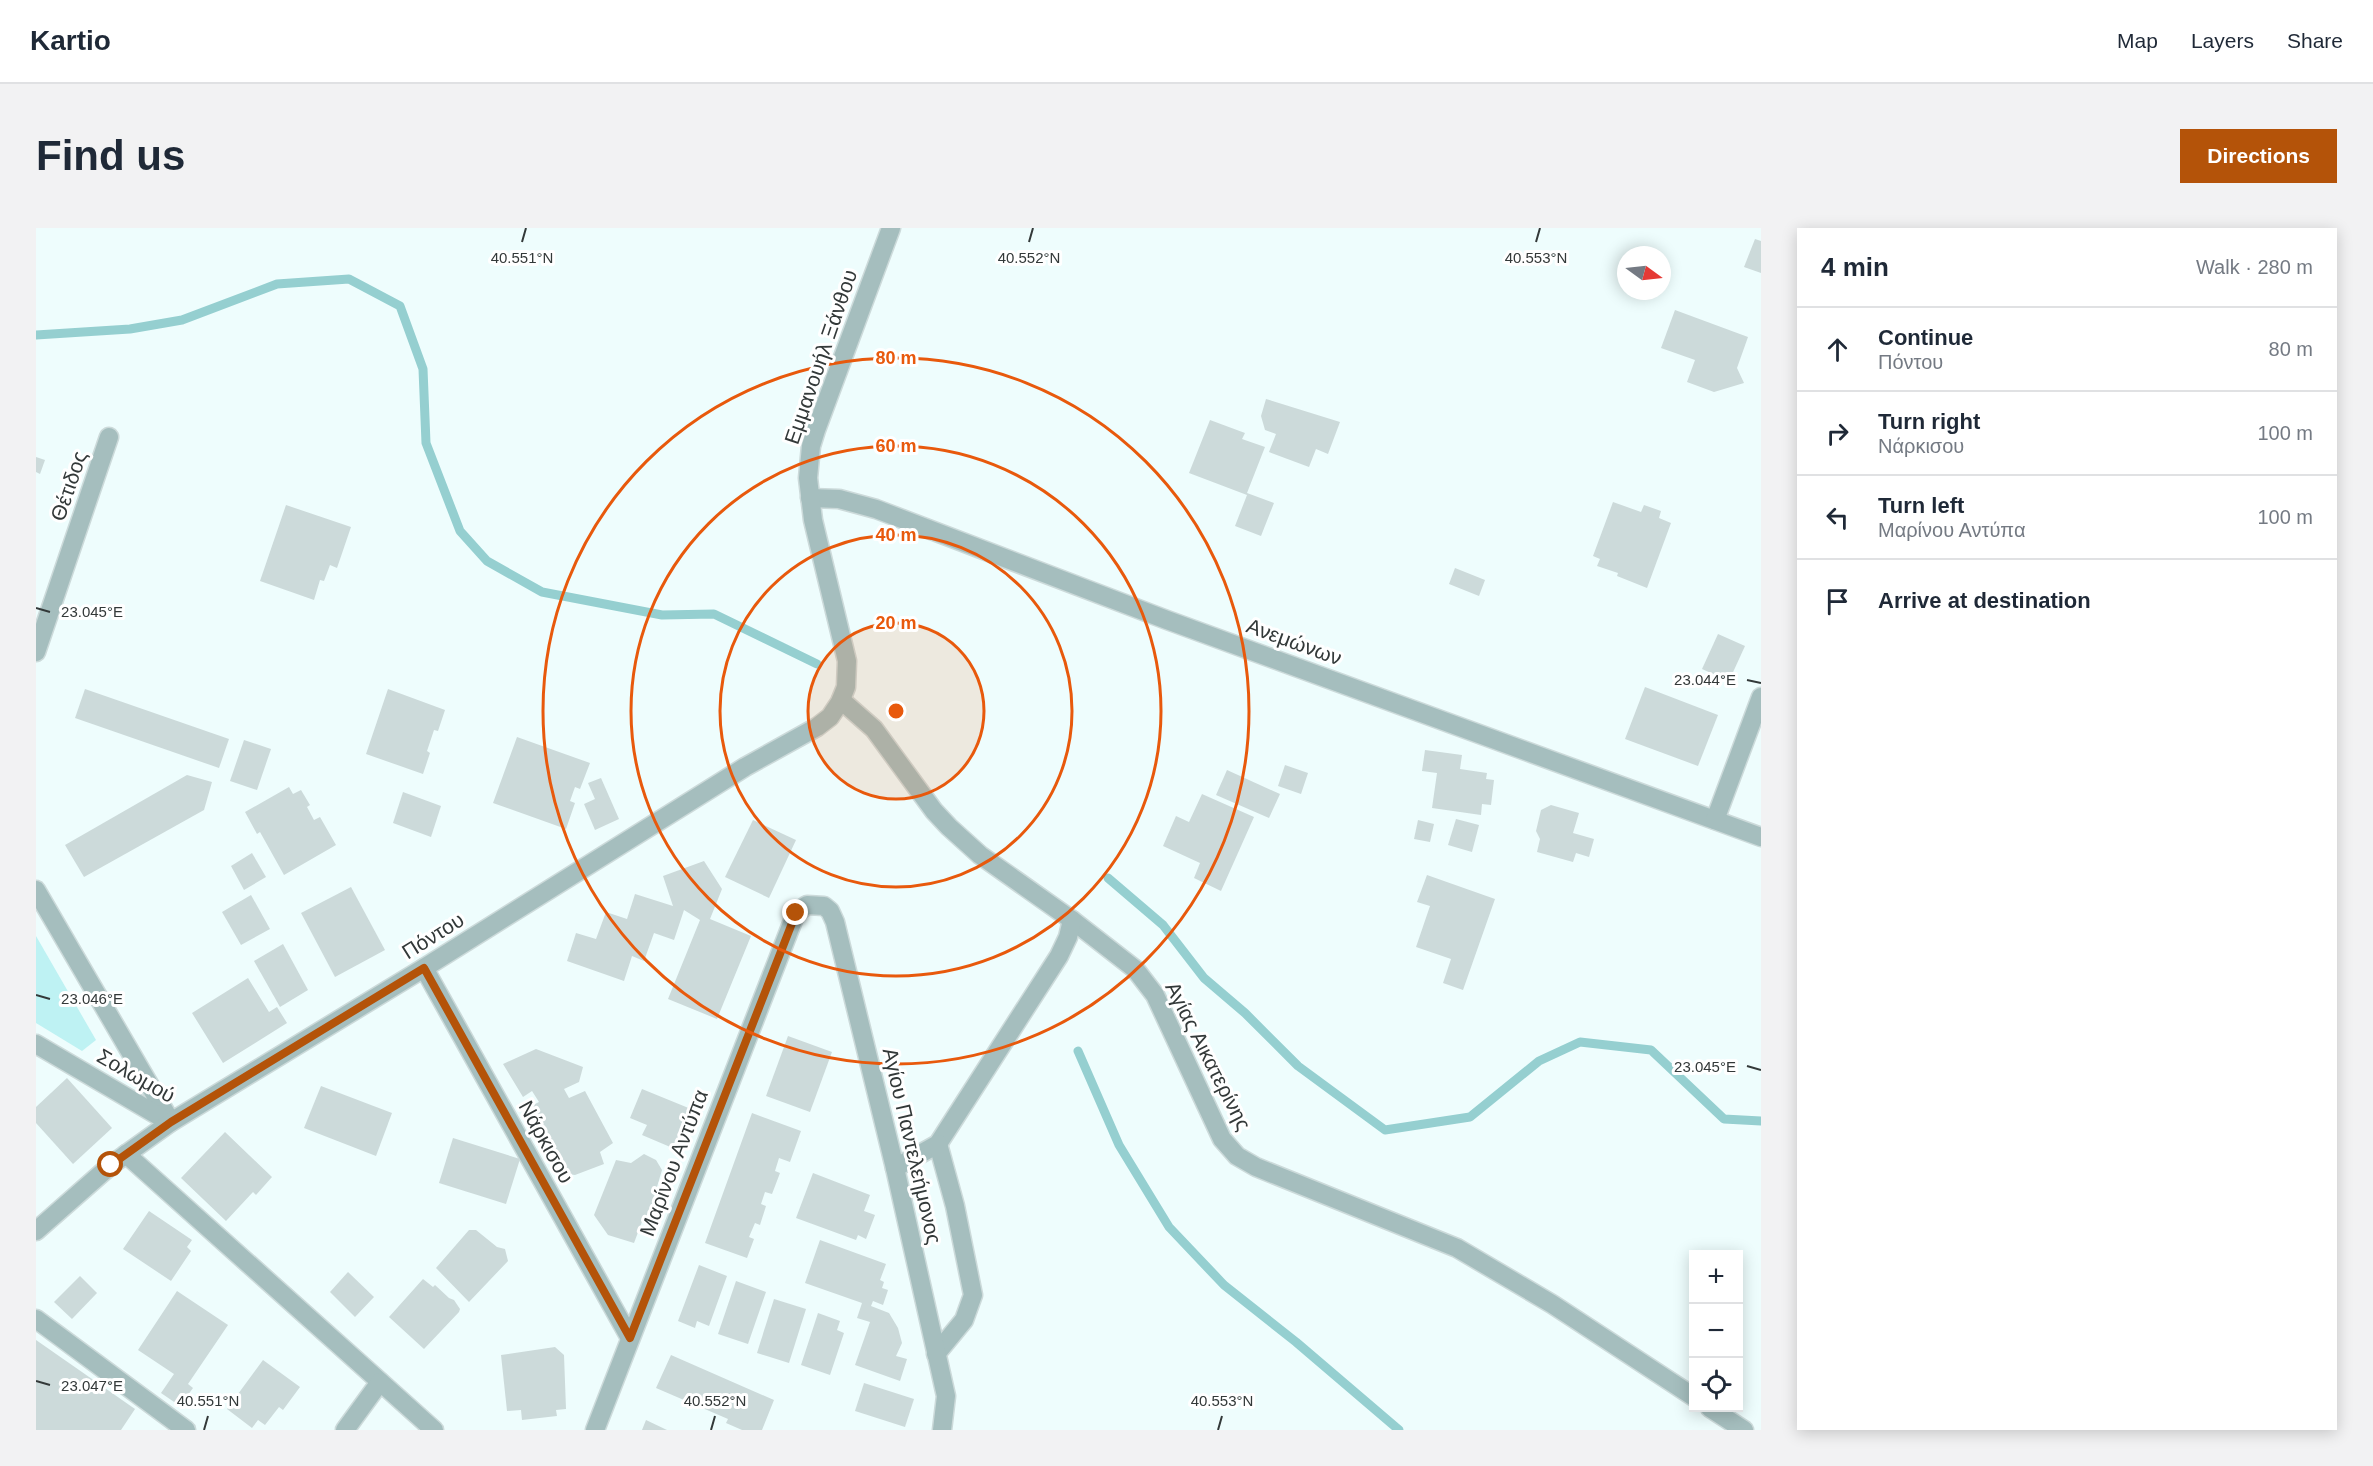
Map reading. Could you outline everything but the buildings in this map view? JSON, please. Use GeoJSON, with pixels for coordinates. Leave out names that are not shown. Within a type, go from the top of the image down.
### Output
{"type":"FeatureCollection","features":[{"type":"Feature","properties":{"kind":"street","name":"Εμμανουήλ Ξάνθου"},"geometry":{"type":"LineString","coordinates":[[847,679],[846,652],[818,546],[810,498],[808,478],[811,446],[891,228]]}},
{"type":"Feature","properties":{"kind":"street","name":"Θέτιδος"},"geometry":{"type":"LineString","coordinates":[[36,652],[109,437]]}},
{"type":"Feature","properties":{"kind":"street","name":"Ανεμώνων"},"geometry":{"type":"LineString","coordinates":[[810,498],[839,500],[876,509],[1178,624],[1761,837]]}},
{"type":"Feature","properties":{"kind":"street","name":"Πόντου"},"geometry":{"type":"LineString","coordinates":[[36,1231],[95,1178],[171,1122],[424,968],[746,767],[817,727],[836,710],[847,679]]}},
{"type":"Feature","properties":{"kind":"street"},"geometry":{"type":"LineString","coordinates":[[1715,820],[1761,697]]}},
{"type":"Feature","properties":{"kind":"street","name":"Αγίας Αικατερίνης"},"geometry":{"type":"LineString","coordinates":[[841,700],[874,729],[934,811],[949,827],[980,855],[1072,920],[1135,969],[1155,995],[1222,1138],[1237,1156],[1256,1167],[1457,1248],[1552,1304],[1689,1394]]}},
{"type":"Feature","properties":{"kind":"street","name":"Σολωμού"},"geometry":{"type":"LineString","coordinates":[[36,890],[171,1122]]}},
{"type":"Feature","properties":{"kind":"street","name":"Αγίου Παντελεήμονος"},"geometry":{"type":"LineString","coordinates":[[796,913],[807,905],[824,906],[830,911],[835,922],[895,1168],[946,1396],[942,1430]]}},
{"type":"Feature","properties":{"kind":"street","name":"Μαρίνου Αντύπα"},"geometry":{"type":"LineString","coordinates":[[594,1430],[796,913]]}},
{"type":"Feature","properties":{"kind":"street"},"geometry":{"type":"LineString","coordinates":[[895,1168],[938,1144],[1059,956],[1068,938],[1072,920]]}},
{"type":"Feature","properties":{"kind":"street","name":"Νάρκισου"},"geometry":{"type":"LineString","coordinates":[[424,968],[630,1338]]}},
{"type":"Feature","properties":{"kind":"street","name":"Σολωμού"},"geometry":{"type":"LineString","coordinates":[[36,1044],[171,1122]]}},
{"type":"Feature","properties":{"kind":"street"},"geometry":{"type":"LineString","coordinates":[[936,1354],[964,1320],[973,1295],[955,1206],[938,1144]]}},
{"type":"Feature","properties":{"kind":"street"},"geometry":{"type":"LineString","coordinates":[[126,1154],[434,1430]]}},
{"type":"Feature","properties":{"kind":"street"},"geometry":{"type":"LineString","coordinates":[[36,1319],[186,1430]]}},
{"type":"Feature","properties":{"kind":"street"},"geometry":{"type":"LineString","coordinates":[[345,1430],[380,1382]]}},
{"type":"Feature","properties":{"kind":"street"},"geometry":{"type":"LineString","coordinates":[[1717,1412],[1744,1430]]}},
{"type":"Feature","properties":{"kind":"shaded area"},"geometry":{"type":"Polygon","coordinates":[[[36,936],[96,1040],[82,1051],[36,1023],[36,936]]]}},
{"type":"Feature","properties":{"kind":"waterway"},"geometry":{"type":"LineString","coordinates":[[36,335],[130,329],[182,320],[277,284],[349,279],[400,306],[423,369],[426,443],[460,531],[487,561],[542,592],[662,615],[714,614],[817,664]]}},
{"type":"Feature","properties":{"kind":"waterway"},"geometry":{"type":"LineString","coordinates":[[1108,878],[1163,925],[1204,978],[1245,1013],[1298,1066],[1385,1130],[1470,1117],[1539,1061],[1580,1042],[1651,1050],[1724,1119],[1761,1121]]}},
{"type":"Feature","properties":{"kind":"waterway"},"geometry":{"type":"LineString","coordinates":[[1078,1051],[1119,1145],[1169,1227],[1224,1285],[1296,1342],[1399,1430]]}},
{"type":"Feature","properties":{"kind":"route"},"geometry":{"type":"LineString","coordinates":[[111,1165],[171,1122],[424,968],[630,1338],[796,913]]}}]}
